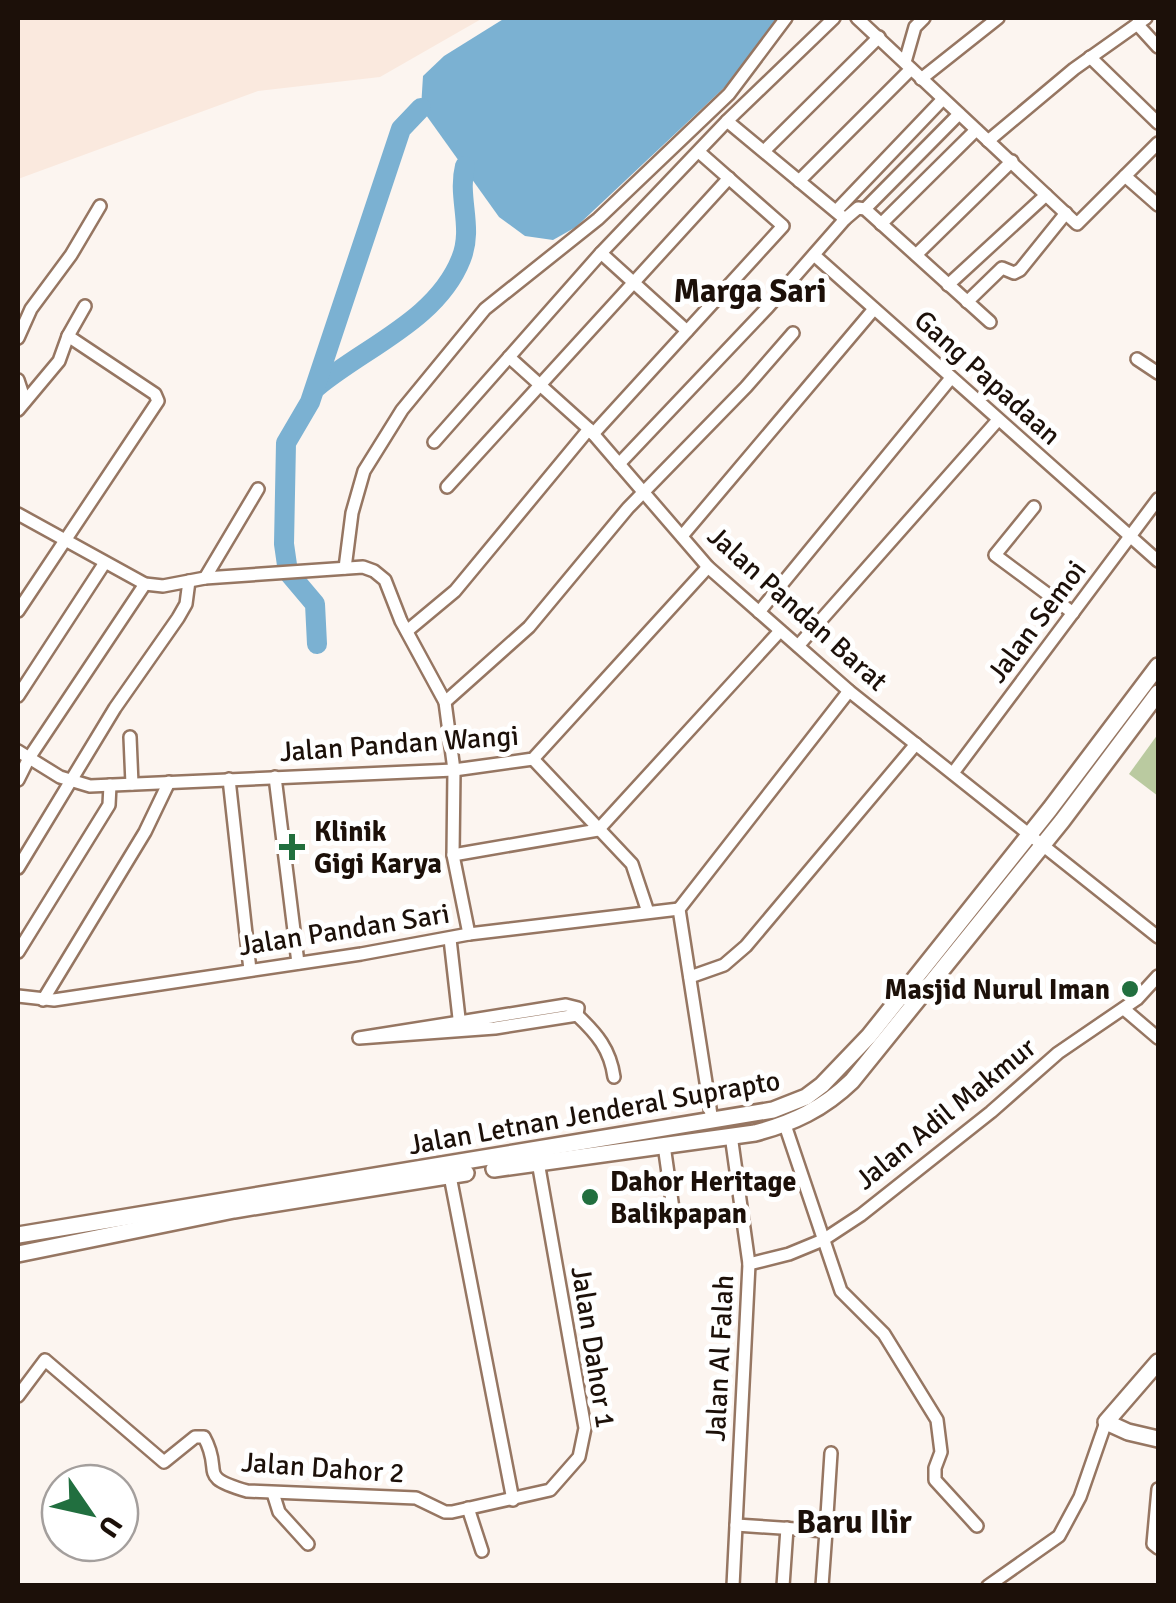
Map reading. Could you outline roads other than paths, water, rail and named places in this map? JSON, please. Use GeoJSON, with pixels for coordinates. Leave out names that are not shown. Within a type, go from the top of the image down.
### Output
{"type":"FeatureCollection","features":[{"type":"Feature","properties":{"kind":"main road","name":"Jalan Letnan Jenderal Suprapto"},"geometry":{"type":"LineString","coordinates":[[20,1258],[300,1196],[792,1104],[836,1073],[1036,839],[1158,666]]}},
{"type":"Feature","properties":{"kind":"main road"},"geometry":{"type":"LineString","coordinates":[[1036,839],[1062,821],[1158,693]]}},
{"type":"Feature","properties":{"kind":"main road","name":"Jalan Letnan Jenderal Suprapto"},"geometry":{"type":"LineString","coordinates":[[18,1235],[785,1125],[808,1115],[852,1082],[1020,872],[1036,839]]}},
{"type":"Feature","properties":{"kind":"main road"},"geometry":{"type":"LineString","coordinates":[[1158,1362],[1106,1422],[1158,1439]]}},
{"type":"Feature","properties":{"kind":"street"},"geometry":{"type":"LineString","coordinates":[[345,568],[352,513],[364,471],[402,410],[486,309],[598,219],[729,94],[786,18]]}},
{"type":"Feature","properties":{"kind":"street"},"geometry":{"type":"LineString","coordinates":[[434,442],[601,253],[727,121],[834,18]]}},
{"type":"Feature","properties":{"kind":"street"},"geometry":{"type":"LineString","coordinates":[[857,18],[1080,224],[1158,143]]}},
{"type":"Feature","properties":{"kind":"street"},"geometry":{"type":"LineString","coordinates":[[800,180],[908,65],[915,27],[924,18]]}},
{"type":"Feature","properties":{"kind":"street"},"geometry":{"type":"LineString","coordinates":[[921,79],[998,18]]}},
{"type":"Feature","properties":{"kind":"street"},"geometry":{"type":"LineString","coordinates":[[988,141],[1141,21],[1158,47]]}},
{"type":"Feature","properties":{"kind":"street"},"geometry":{"type":"LineString","coordinates":[[764,151],[880,38]]}},
{"type":"Feature","properties":{"kind":"street"},"geometry":{"type":"LineString","coordinates":[[1090,58],[1158,123]]}},
{"type":"Feature","properties":{"kind":"street"},"geometry":{"type":"LineString","coordinates":[[619,464],[814,255],[841,215],[943,100]]}},
{"type":"Feature","properties":{"kind":"street"},"geometry":{"type":"LineString","coordinates":[[865,209],[958,114]]}},
{"type":"Feature","properties":{"kind":"street"},"geometry":{"type":"LineString","coordinates":[[727,121],[841,215]]}},
{"type":"Feature","properties":{"kind":"street"},"geometry":{"type":"LineString","coordinates":[[881,224],[976,130]]}},
{"type":"Feature","properties":{"kind":"street"},"geometry":{"type":"LineString","coordinates":[[407,631],[468,578],[591,432],[783,226],[698,152]]}},
{"type":"Feature","properties":{"kind":"street"},"geometry":{"type":"LineString","coordinates":[[916,255],[1012,161]]}},
{"type":"Feature","properties":{"kind":"street"},"geometry":{"type":"LineString","coordinates":[[1125,176],[1158,205]]}},
{"type":"Feature","properties":{"kind":"street"},"geometry":{"type":"LineString","coordinates":[[447,487],[730,178]]}},
{"type":"Feature","properties":{"kind":"street"},"geometry":{"type":"LineString","coordinates":[[948,284],[1046,195]]}},
{"type":"Feature","properties":{"kind":"street"},"geometry":{"type":"LineString","coordinates":[[18,338],[30,308],[71,255],[100,206]]}},
{"type":"Feature","properties":{"kind":"street"},"geometry":{"type":"LineString","coordinates":[[841,215],[865,209],[990,322]]}},
{"type":"Feature","properties":{"kind":"street"},"geometry":{"type":"LineString","coordinates":[[966,302],[1002,268],[1014,273],[1020,270],[1066,213]]}},
{"type":"Feature","properties":{"kind":"street"},"geometry":{"type":"LineString","coordinates":[[601,253],[688,331]]}},
{"type":"Feature","properties":{"kind":"street","name":"Gang Papadaan"},"geometry":{"type":"LineString","coordinates":[[814,255],[1158,561]]}},
{"type":"Feature","properties":{"kind":"street"},"geometry":{"type":"LineString","coordinates":[[21,406],[60,361],[68,336],[85,306]]}},
{"type":"Feature","properties":{"kind":"street"},"geometry":{"type":"LineString","coordinates":[[682,536],[874,309]]}},
{"type":"Feature","properties":{"kind":"street"},"geometry":{"type":"LineString","coordinates":[[445,702],[529,628],[644,492],[746,388],[793,332]]}},
{"type":"Feature","properties":{"kind":"street"},"geometry":{"type":"LineString","coordinates":[[18,611],[158,401],[155,394],[68,336]]}},
{"type":"Feature","properties":{"kind":"street","name":"Jalan Pandan Barat"},"geometry":{"type":"LineString","coordinates":[[509,357],[591,432],[708,567],[849,691],[1158,936]]}},
{"type":"Feature","properties":{"kind":"street"},"geometry":{"type":"LineString","coordinates":[[1138,359],[1158,373]]}},
{"type":"Feature","properties":{"kind":"street"},"geometry":{"type":"LineString","coordinates":[[759,612],[951,378]]}},
{"type":"Feature","properties":{"kind":"street"},"geometry":{"type":"LineString","coordinates":[[18,380],[21,406]]}},
{"type":"Feature","properties":{"kind":"street"},"geometry":{"type":"LineString","coordinates":[[798,646],[998,420]]}},
{"type":"Feature","properties":{"kind":"street"},"geometry":{"type":"LineString","coordinates":[[205,578],[258,490]]}},
{"type":"Feature","properties":{"kind":"street","name":"Jalan Semoi"},"geometry":{"type":"LineString","coordinates":[[953,773],[1158,499]]}},
{"type":"Feature","properties":{"kind":"street"},"geometry":{"type":"LineString","coordinates":[[1034,507],[995,555],[1072,613]]}},
{"type":"Feature","properties":{"kind":"street"},"geometry":{"type":"LineString","coordinates":[[22,517],[145,584],[164,586],[205,578],[363,567],[380,574],[445,702],[454,770],[454,854],[469,934]]}},
{"type":"Feature","properties":{"kind":"street"},"geometry":{"type":"LineString","coordinates":[[18,696],[104,564]]}},
{"type":"Feature","properties":{"kind":"street","name":"Jalan Pandan Wangi"},"geometry":{"type":"LineString","coordinates":[[23,754],[68,782],[110,784],[454,770],[533,759],[708,567]]}},
{"type":"Feature","properties":{"kind":"street"},"geometry":{"type":"LineString","coordinates":[[18,868],[68,782],[186,604],[190,581]]}},
{"type":"Feature","properties":{"kind":"street"},"geometry":{"type":"LineString","coordinates":[[18,780],[23,754],[145,584]]}},
{"type":"Feature","properties":{"kind":"street"},"geometry":{"type":"LineString","coordinates":[[454,854],[598,830],[780,631]]}},
{"type":"Feature","properties":{"kind":"street"},"geometry":{"type":"LineString","coordinates":[[712,1121],[679,909],[849,691]]}},
{"type":"Feature","properties":{"kind":"street"},"geometry":{"type":"LineString","coordinates":[[130,737],[132,784]]}},
{"type":"Feature","properties":{"kind":"street"},"geometry":{"type":"LineString","coordinates":[[690,977],[732,960],[916,744]]}},
{"type":"Feature","properties":{"kind":"street"},"geometry":{"type":"LineString","coordinates":[[533,759],[634,869],[648,912]]}},
{"type":"Feature","properties":{"kind":"street"},"geometry":{"type":"LineString","coordinates":[[275,777],[298,963]]}},
{"type":"Feature","properties":{"kind":"street"},"geometry":{"type":"LineString","coordinates":[[228,779],[250,970]]}},
{"type":"Feature","properties":{"kind":"street"},"geometry":{"type":"LineString","coordinates":[[43,1000],[144,832],[169,782]]}},
{"type":"Feature","properties":{"kind":"street"},"geometry":{"type":"LineString","coordinates":[[18,952],[108,805],[110,784]]}},
{"type":"Feature","properties":{"kind":"street","name":"Jalan Pandan Sari"},"geometry":{"type":"LineString","coordinates":[[18,996],[43,1000],[469,934],[679,909]]}},
{"type":"Feature","properties":{"kind":"street"},"geometry":{"type":"LineString","coordinates":[[450,938],[460,1026]]}},
{"type":"Feature","properties":{"kind":"street","name":"Jalan Adil Makmur"},"geometry":{"type":"LineString","coordinates":[[750,1264],[823,1240],[861,1215],[1058,1053],[1124,1009],[1158,976]]}},
{"type":"Feature","properties":{"kind":"street"},"geometry":{"type":"LineString","coordinates":[[1124,1009],[1158,1038]]}},
{"type":"Feature","properties":{"kind":"street"},"geometry":{"type":"LineString","coordinates":[[460,1026],[359,1038],[577,1015],[604,1044],[614,1077]]}},
{"type":"Feature","properties":{"kind":"street"},"geometry":{"type":"LineString","coordinates":[[785,1125],[840,1291],[884,1334],[938,1420],[941,1452],[935,1480],[976,1526]]}},
{"type":"Feature","properties":{"kind":"street","name":"Jalan Al Falah"},"geometry":{"type":"LineString","coordinates":[[731,1135],[750,1264],[732,1586]]}},
{"type":"Feature","properties":{"kind":"street"},"geometry":{"type":"LineString","coordinates":[[664,1144],[674,1216]]}},
{"type":"Feature","properties":{"kind":"street","name":"Jalan Dahor 1"},"geometry":{"type":"LineString","coordinates":[[512,1500],[550,1490],[578,1457],[584,1438],[538,1162]]}},
{"type":"Feature","properties":{"kind":"street"},"geometry":{"type":"LineString","coordinates":[[450,1176],[512,1500]]}},
{"type":"Feature","properties":{"kind":"street","name":"Jalan Dahor 2"},"geometry":{"type":"LineString","coordinates":[[18,1396],[45,1360],[115,1417],[159,1460],[168,1460],[200,1435],[208,1444],[216,1479],[247,1491],[416,1498],[445,1512],[512,1500]]}},
{"type":"Feature","properties":{"kind":"street"},"geometry":{"type":"LineString","coordinates":[[989,1585],[1045,1548],[1063,1529],[1080,1497],[1106,1422]]}},
{"type":"Feature","properties":{"kind":"street"},"geometry":{"type":"LineString","coordinates":[[822,1586],[831,1452]]}},
{"type":"Feature","properties":{"kind":"street"},"geometry":{"type":"LineString","coordinates":[[1158,1489],[1152,1544],[1158,1548]]}},
{"type":"Feature","properties":{"kind":"street"},"geometry":{"type":"LineString","coordinates":[[273,1493],[279,1512],[308,1544]]}},
{"type":"Feature","properties":{"kind":"street"},"geometry":{"type":"LineString","coordinates":[[468,1508],[482,1550]]}},
{"type":"Feature","properties":{"kind":"street"},"geometry":{"type":"LineString","coordinates":[[736,1525],[826,1531]]}},
{"type":"Feature","properties":{"kind":"street"},"geometry":{"type":"LineString","coordinates":[[783,1586],[787,1528]]}},
{"type":"Feature","properties":{"kind":"water"},"geometry":{"type":"Polygon","coordinates":[[[505,18],[779,18],[726,86],[576,227],[553,240],[525,236],[499,217],[421,108],[423,76],[444,56],[505,18]]]}},
{"type":"Feature","properties":{"kind":"waterway"},"geometry":{"type":"LineString","coordinates":[[317,644],[315,604],[288,572],[284,544],[286,443],[310,402],[401,129],[421,108]]}},
{"type":"Feature","properties":{"kind":"waterway"},"geometry":{"type":"LineString","coordinates":[[317,387],[418,316],[450,280],[465,247],[465,166]]}},
{"type":"Feature","properties":{"kind":"place","name":"Klinik Gigi Karya"},"geometry":{"type":"Point","coordinates":[292,847]}},
{"type":"Feature","properties":{"kind":"place","name":"Masjid Nurul Iman"},"geometry":{"type":"Point","coordinates":[1130,989]}},
{"type":"Feature","properties":{"kind":"place","name":"Dahor Heritage Balikpapan"},"geometry":{"type":"Point","coordinates":[590,1197]}},
{"type":"Feature","properties":{"kind":"district","name":"Marga Sari"},"geometry":{"type":"Point","coordinates":[750,291]}},
{"type":"Feature","properties":{"kind":"district","name":"Baru Ilir"},"geometry":{"type":"Point","coordinates":[854,1522]}}]}
